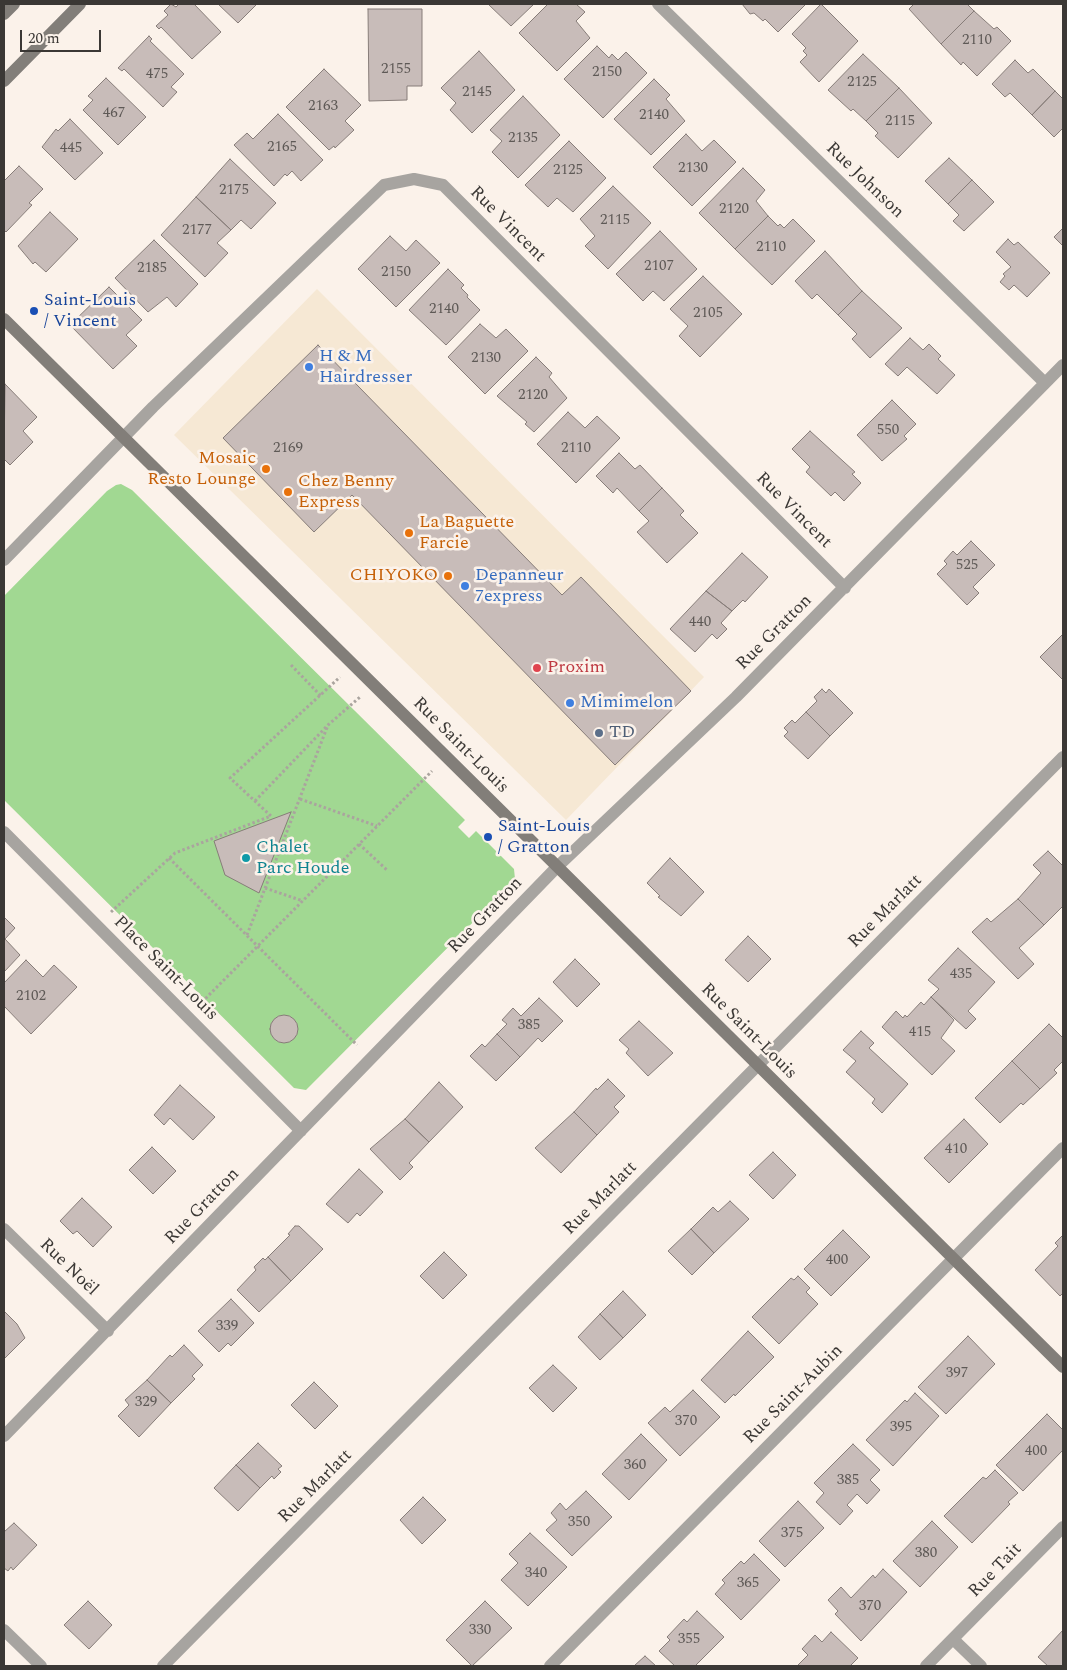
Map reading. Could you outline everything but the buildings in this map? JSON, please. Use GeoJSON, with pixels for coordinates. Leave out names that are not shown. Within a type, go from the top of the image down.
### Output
{"type":"FeatureCollection","features":[{"type":"Feature","properties":{"kind":"street"},"geometry":{"type":"LineString","coordinates":[[4,14],[14,4]]}},
{"type":"Feature","properties":{"kind":"street"},"geometry":{"type":"LineString","coordinates":[[4,81],[80,4]]}},
{"type":"Feature","properties":{"kind":"street","name":"Rue Johnson"},"geometry":{"type":"LineString","coordinates":[[658,4],[1045,383]]}},
{"type":"Feature","properties":{"kind":"street","name":"Rue Vincent"},"geometry":{"type":"LineString","coordinates":[[123,438],[384,185],[414,179],[443,185],[845,588]]}},
{"type":"Feature","properties":{"kind":"street","name":"Rue Saint-Louis"},"geometry":{"type":"LineString","coordinates":[[4,319],[1063,1367]]}},
{"type":"Feature","properties":{"kind":"street","name":"Rue Gratton"},"geometry":{"type":"LineString","coordinates":[[4,1436],[557,867],[736,697],[1063,364]]}},
{"type":"Feature","properties":{"kind":"street"},"geometry":{"type":"LineString","coordinates":[[4,560],[123,438]]}},
{"type":"Feature","properties":{"kind":"street","name":"Rue Marlatt"},"geometry":{"type":"LineString","coordinates":[[163,1666],[1063,757]]}},
{"type":"Feature","properties":{"kind":"street","name":"Place Saint-Louis"},"geometry":{"type":"LineString","coordinates":[[4,832],[301,1130]]}},
{"type":"Feature","properties":{"kind":"street","name":"Rue Saint-Aubin"},"geometry":{"type":"LineString","coordinates":[[550,1666],[1063,1148]]}},
{"type":"Feature","properties":{"kind":"street","name":"Rue Noël"},"geometry":{"type":"LineString","coordinates":[[4,1229],[108,1331]]}},
{"type":"Feature","properties":{"kind":"street","name":"Rue Tait"},"geometry":{"type":"LineString","coordinates":[[926,1666],[1063,1527]]}},
{"type":"Feature","properties":{"kind":"street"},"geometry":{"type":"LineString","coordinates":[[4,1630],[41,1666]]}},
{"type":"Feature","properties":{"kind":"street"},"geometry":{"type":"LineString","coordinates":[[953,1639],[981,1666]]}},
{"type":"Feature","properties":{"kind":"path"},"geometry":{"type":"LineString","coordinates":[[96,925],[176,853],[271,816],[230,778],[321,696],[352,664]]}},
{"type":"Feature","properties":{"kind":"path"},"geometry":{"type":"LineString","coordinates":[[290,665],[321,696]]}},
{"type":"Feature","properties":{"kind":"path"},"geometry":{"type":"LineString","coordinates":[[255,801],[328,725],[374,685]]}},
{"type":"Feature","properties":{"kind":"path"},"geometry":{"type":"LineString","coordinates":[[247,935],[328,725]]}},
{"type":"Feature","properties":{"kind":"path"},"geometry":{"type":"LineString","coordinates":[[187,1017],[446,757]]}},
{"type":"Feature","properties":{"kind":"path"},"geometry":{"type":"LineString","coordinates":[[300,799],[377,826]]}},
{"type":"Feature","properties":{"kind":"path"},"geometry":{"type":"LineString","coordinates":[[359,844],[388,871]]}},
{"type":"Feature","properties":{"kind":"path"},"geometry":{"type":"LineString","coordinates":[[169,858],[371,1059]]}},
{"type":"Feature","properties":{"kind":"path"},"geometry":{"type":"LineString","coordinates":[[265,888],[303,901]]}},
{"type":"Feature","properties":{"kind":"shaded area"},"geometry":{"type":"Polygon","coordinates":[[[317,289],[704,677],[566,820],[174,435],[317,289]]]}},
{"type":"Feature","properties":{"kind":"green space"},"geometry":{"type":"Polygon","coordinates":[[[121,484],[132,490],[465,820],[458,827],[469,838],[476,831],[514,869],[515,879],[511,884],[306,1090],[294,1088],[4,800],[4,596],[107,491],[121,484]]]}},
{"type":"Feature","properties":{"kind":"place","name":"Saint-Louis / Vincent"},"geometry":{"type":"Point","coordinates":[34,311]}},
{"type":"Feature","properties":{"kind":"place","name":"H & M Hairdresser"},"geometry":{"type":"Point","coordinates":[309,367]}},
{"type":"Feature","properties":{"kind":"place","name":"Mosaic Resto Lounge"},"geometry":{"type":"Point","coordinates":[266,469]}},
{"type":"Feature","properties":{"kind":"place","name":"Chez Benny Express"},"geometry":{"type":"Point","coordinates":[288,492]}},
{"type":"Feature","properties":{"kind":"place","name":"La Baguette Farcie"},"geometry":{"type":"Point","coordinates":[409,533]}},
{"type":"Feature","properties":{"kind":"place","name":"CHIYOKO"},"geometry":{"type":"Point","coordinates":[448,576]}},
{"type":"Feature","properties":{"kind":"place","name":"Depanneur 7express"},"geometry":{"type":"Point","coordinates":[465,586]}},
{"type":"Feature","properties":{"kind":"place","name":"Proxim"},"geometry":{"type":"Point","coordinates":[537,668]}},
{"type":"Feature","properties":{"kind":"place","name":"Mimimelon"},"geometry":{"type":"Point","coordinates":[570,703]}},
{"type":"Feature","properties":{"kind":"place","name":"TD"},"geometry":{"type":"Point","coordinates":[599,733]}},
{"type":"Feature","properties":{"kind":"place","name":"Saint-Louis / Gratton"},"geometry":{"type":"Point","coordinates":[488,837]}},
{"type":"Feature","properties":{"kind":"place","name":"Chalet Parc Houde"},"geometry":{"type":"Point","coordinates":[246,858]}}]}
